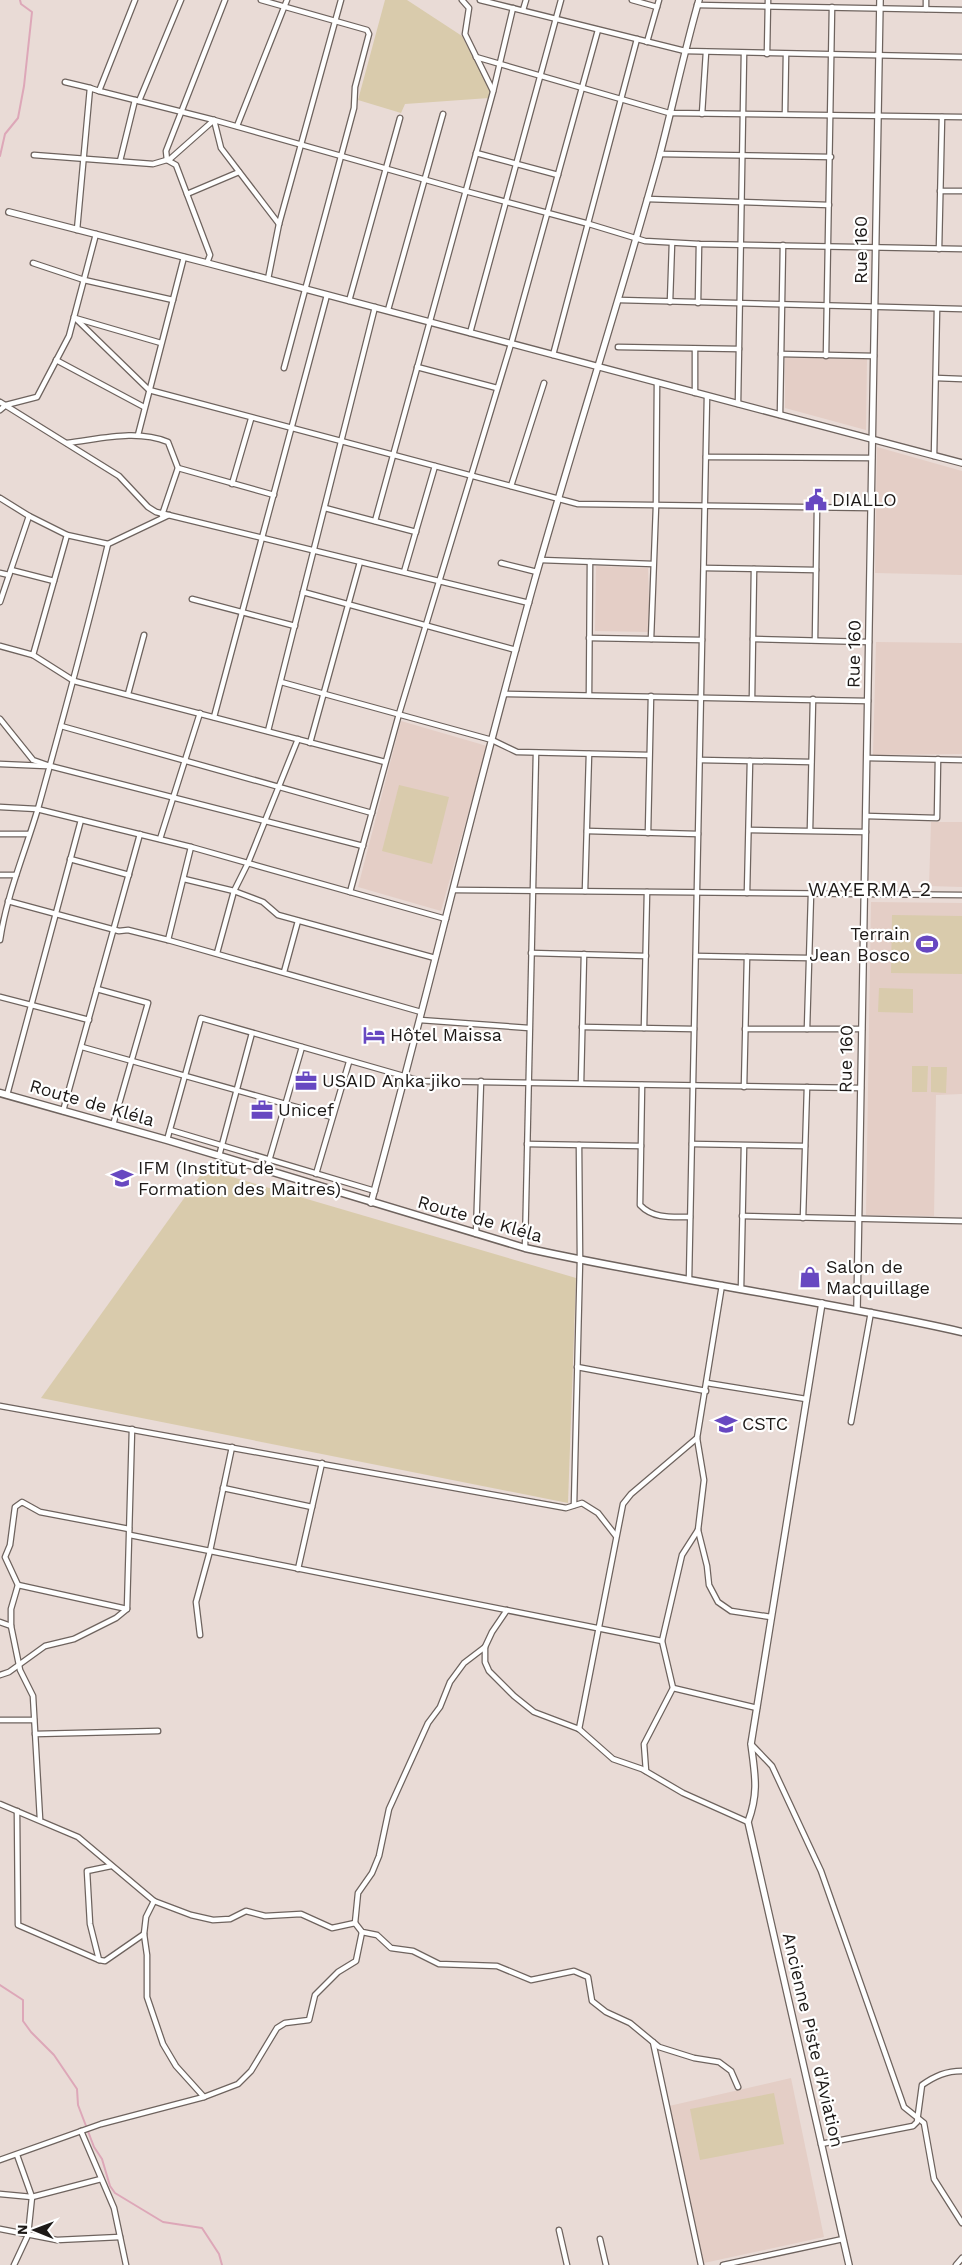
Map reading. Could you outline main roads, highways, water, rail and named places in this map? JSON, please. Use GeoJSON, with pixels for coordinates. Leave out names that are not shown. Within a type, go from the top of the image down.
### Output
{"type":"FeatureCollection","features":[{"type":"Feature","properties":{"kind":"main road","name":"Route de Kléla"},"geometry":{"type":"LineString","coordinates":[[2,1095],[167,1140],[266,1172],[525,1248],[580,1260],[857,1309],[962,1332]]}},
{"type":"Feature","properties":{"kind":"waterway"},"geometry":{"type":"LineString","coordinates":[[0,156],[5,134],[18,118],[24,86],[32,12],[21,4],[20,0]]}},
{"type":"Feature","properties":{"kind":"waterway"},"geometry":{"type":"LineString","coordinates":[[0,1985],[23,2000],[23,2021],[54,2055],[77,2089],[78,2105],[94,2147],[102,2159],[110,2186],[115,2193],[163,2222],[202,2228],[219,2254],[222,2265]]}},
{"type":"Feature","properties":{"kind":"place","name":"DIALLO"},"geometry":{"type":"Point","coordinates":[816,500]}},
{"type":"Feature","properties":{"kind":"place","name":"Terrain Jean Bosco"},"geometry":{"type":"Point","coordinates":[927,944]}},
{"type":"Feature","properties":{"kind":"place","name":"Hôtel Maissa"},"geometry":{"type":"Point","coordinates":[374,1035]}},
{"type":"Feature","properties":{"kind":"place","name":"USAID Anka jiko"},"geometry":{"type":"Point","coordinates":[306,1081]}},
{"type":"Feature","properties":{"kind":"place","name":"Unicef"},"geometry":{"type":"Point","coordinates":[262,1110]}},
{"type":"Feature","properties":{"kind":"place","name":"IFM (Institut de Formation des Maitres)"},"geometry":{"type":"Point","coordinates":[122,1178]}},
{"type":"Feature","properties":{"kind":"place","name":"Salon de Macquillage"},"geometry":{"type":"Point","coordinates":[810,1277]}},
{"type":"Feature","properties":{"kind":"place","name":"CSTC"},"geometry":{"type":"Point","coordinates":[726,1424]}},
{"type":"Feature","properties":{"kind":"district","name":"WAYERMA 2"},"geometry":{"type":"Point","coordinates":[870,889]}}]}
